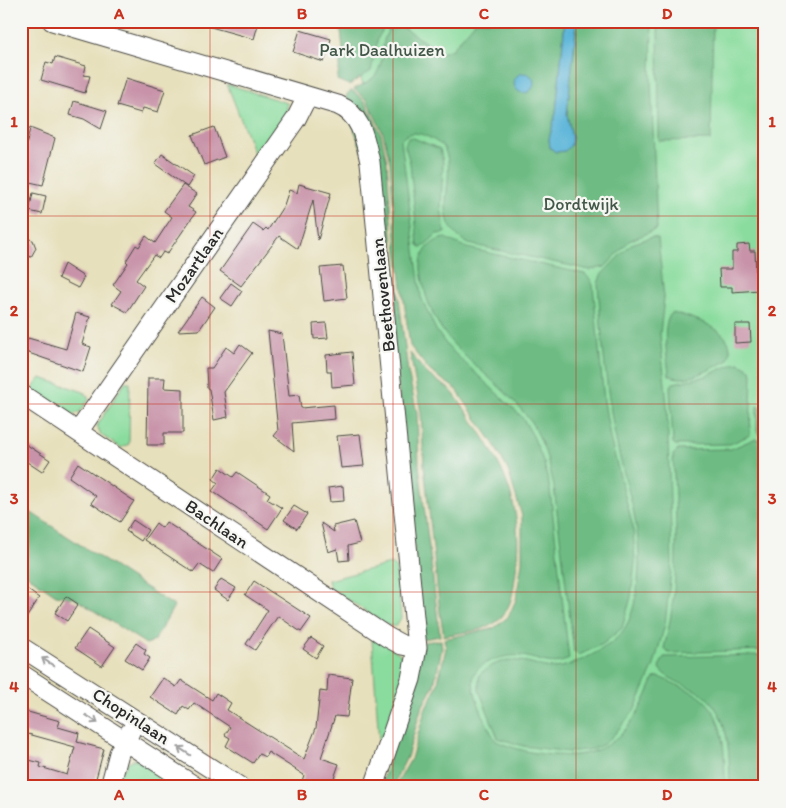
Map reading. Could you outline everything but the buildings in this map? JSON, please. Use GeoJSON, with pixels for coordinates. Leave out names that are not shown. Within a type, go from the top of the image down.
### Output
{"type":"FeatureCollection","features":[{"type":"Feature","properties":{"kind":"street","name":"Beethovenlaan"},"geometry":{"type":"LineString","coordinates":[[52,21],[338,105],[351,112],[361,128],[368,155],[417,648],[412,679],[374,787]]}},
{"type":"Feature","properties":{"kind":"street","name":"Mozartlaan"},"geometry":{"type":"LineString","coordinates":[[78,432],[296,120],[307,97]]}},
{"type":"Feature","properties":{"kind":"street","name":"Bachlaan"},"geometry":{"type":"LineString","coordinates":[[21,394],[387,637],[402,645],[417,648]]}},
{"type":"Feature","properties":{"kind":"street","name":"Chopinlaan"},"geometry":{"type":"LineString","coordinates":[[21,648],[138,720],[240,787]]}},
{"type":"Feature","properties":{"kind":"street"},"geometry":{"type":"LineString","coordinates":[[21,674],[198,787],[212,769]]}},
{"type":"Feature","properties":{"kind":"street"},"geometry":{"type":"LineString","coordinates":[[110,787],[125,741],[138,720]]}},
{"type":"Feature","properties":{"kind":"green space"},"geometry":{"type":"Polygon","coordinates":[[[340,21],[388,21],[378,38],[371,71],[349,85],[337,80],[343,49],[340,21]]]}},
{"type":"Feature","properties":{"kind":"green space","name":"Dordtwijk"},"geometry":{"type":"Polygon","coordinates":[[[341,21],[765,21],[765,787],[406,787],[453,657],[553,628],[540,513],[428,343],[388,142],[367,96],[341,21]]]}},
{"type":"Feature","properties":{"kind":"green space"},"geometry":{"type":"Polygon","coordinates":[[[476,21],[565,21],[556,113],[549,139],[550,147],[556,152],[565,151],[572,138],[567,114],[577,21],[652,21],[651,80],[657,229],[629,241],[605,267],[590,270],[469,244],[456,234],[449,223],[446,211],[447,158],[443,146],[422,134],[416,133],[411,133],[401,140],[421,297],[436,330],[448,347],[522,417],[533,436],[544,463],[550,489],[569,659],[556,663],[515,656],[492,660],[479,668],[473,679],[478,702],[496,741],[517,749],[532,752],[575,755],[592,752],[619,736],[639,711],[654,678],[659,677],[694,693],[705,701],[713,711],[722,734],[725,787],[395,787],[411,759],[425,710],[437,686],[446,648],[444,639],[494,628],[508,617],[516,600],[522,562],[522,516],[508,470],[495,446],[456,389],[430,371],[410,346],[397,249],[390,162],[383,133],[367,100],[354,89],[369,81],[377,73],[382,59],[386,34],[395,22],[441,53],[452,49],[476,21]]]}},
{"type":"Feature","properties":{"kind":"green space"},"geometry":{"type":"Polygon","coordinates":[[[658,21],[713,21],[711,140],[659,141],[658,21]]]}},
{"type":"Feature","properties":{"kind":"green space"},"geometry":{"type":"Polygon","coordinates":[[[227,84],[287,103],[287,113],[291,116],[260,161],[256,158],[227,84]]]}},
{"type":"Feature","properties":{"kind":"green space"},"geometry":{"type":"Polygon","coordinates":[[[352,90],[365,101],[381,134],[387,162],[393,250],[408,372],[417,413],[419,465],[440,636],[423,639],[380,202],[345,103],[347,94],[352,90]]]}},
{"type":"Feature","properties":{"kind":"green space"},"geometry":{"type":"Polygon","coordinates":[[[411,137],[440,149],[443,162],[441,207],[445,233],[437,234],[422,248],[418,245],[410,163],[405,146],[407,139],[411,137]]]}},
{"type":"Feature","properties":{"kind":"green space"},"geometry":{"type":"Polygon","coordinates":[[[652,237],[658,238],[664,298],[660,334],[667,405],[672,563],[665,624],[654,665],[634,711],[604,744],[593,749],[568,752],[523,746],[498,738],[479,690],[479,675],[493,665],[507,661],[522,661],[555,668],[566,666],[589,656],[613,642],[624,630],[631,615],[637,590],[638,545],[636,525],[617,446],[610,406],[598,284],[601,275],[631,244],[652,237]]]}},
{"type":"Feature","properties":{"kind":"green space"},"geometry":{"type":"Polygon","coordinates":[[[445,238],[467,248],[585,274],[593,285],[604,401],[610,438],[633,527],[635,562],[631,597],[622,628],[603,644],[579,655],[574,652],[554,487],[540,439],[531,422],[509,396],[460,351],[447,336],[435,318],[426,296],[421,270],[422,259],[430,245],[445,238]]]}},
{"type":"Feature","properties":{"kind":"green space"},"geometry":{"type":"Polygon","coordinates":[[[672,313],[703,322],[722,334],[728,342],[730,351],[727,361],[691,377],[676,378],[669,375],[666,351],[666,325],[672,313]]]}},
{"type":"Feature","properties":{"kind":"green space"},"geometry":{"type":"Polygon","coordinates":[[[410,353],[427,374],[454,394],[484,438],[506,479],[513,501],[517,524],[518,550],[515,578],[512,597],[507,610],[493,624],[477,630],[444,636],[424,465],[421,413],[410,353]]]}},
{"type":"Feature","properties":{"kind":"green space"},"geometry":{"type":"Polygon","coordinates":[[[740,363],[751,370],[752,374],[750,435],[730,444],[675,445],[673,443],[670,388],[673,383],[703,377],[733,364],[740,363]]]}},
{"type":"Feature","properties":{"kind":"green space"},"geometry":{"type":"Polygon","coordinates":[[[41,378],[84,392],[89,399],[80,412],[72,415],[67,413],[65,416],[29,392],[41,378]]]}},
{"type":"Feature","properties":{"kind":"green space"},"geometry":{"type":"Polygon","coordinates":[[[125,382],[130,382],[129,444],[121,448],[101,435],[97,426],[125,382]]]}},
{"type":"Feature","properties":{"kind":"green space"},"geometry":{"type":"Polygon","coordinates":[[[757,406],[765,409],[765,435],[760,435],[757,432],[757,406]]]}},
{"type":"Feature","properties":{"kind":"green space"},"geometry":{"type":"Polygon","coordinates":[[[754,439],[765,440],[765,650],[668,653],[664,648],[673,600],[676,552],[673,455],[678,450],[731,449],[754,439]]]}},
{"type":"Feature","properties":{"kind":"green space"},"geometry":{"type":"Polygon","coordinates":[[[21,506],[174,606],[154,641],[146,644],[74,598],[56,595],[21,571],[21,506]]]}},
{"type":"Feature","properties":{"kind":"green space"},"geometry":{"type":"Polygon","coordinates":[[[391,564],[396,568],[401,618],[396,626],[389,626],[330,588],[328,580],[391,564]]]}},
{"type":"Feature","properties":{"kind":"green space"},"geometry":{"type":"Polygon","coordinates":[[[374,636],[400,654],[406,669],[383,744],[379,742],[372,640],[374,636]]]}},
{"type":"Feature","properties":{"kind":"green space"},"geometry":{"type":"Polygon","coordinates":[[[441,640],[442,648],[434,685],[421,709],[407,757],[392,787],[381,787],[424,642],[441,640]]]}},
{"type":"Feature","properties":{"kind":"green space"},"geometry":{"type":"Polygon","coordinates":[[[765,655],[765,787],[730,787],[727,740],[721,717],[707,698],[673,680],[662,672],[659,667],[664,657],[765,655]]]}},
{"type":"Feature","properties":{"kind":"green space"},"geometry":{"type":"Polygon","coordinates":[[[135,759],[176,787],[116,787],[122,768],[125,769],[128,762],[135,759]]]}},
{"type":"Feature","properties":{"kind":"water"},"geometry":{"type":"Polygon","coordinates":[[[565,21],[577,21],[567,114],[572,138],[571,145],[565,151],[556,152],[550,148],[549,139],[556,113],[565,21]]]}},
{"type":"Feature","properties":{"kind":"water"},"geometry":{"type":"Polygon","coordinates":[[[524,73],[531,76],[534,83],[531,90],[524,93],[517,90],[514,83],[517,76],[524,73]]]}},
{"type":"Feature","properties":{"kind":"park label","name":"Park Daalhuizen"},"geometry":{"type":"Point","coordinates":[382,50]}}]}
